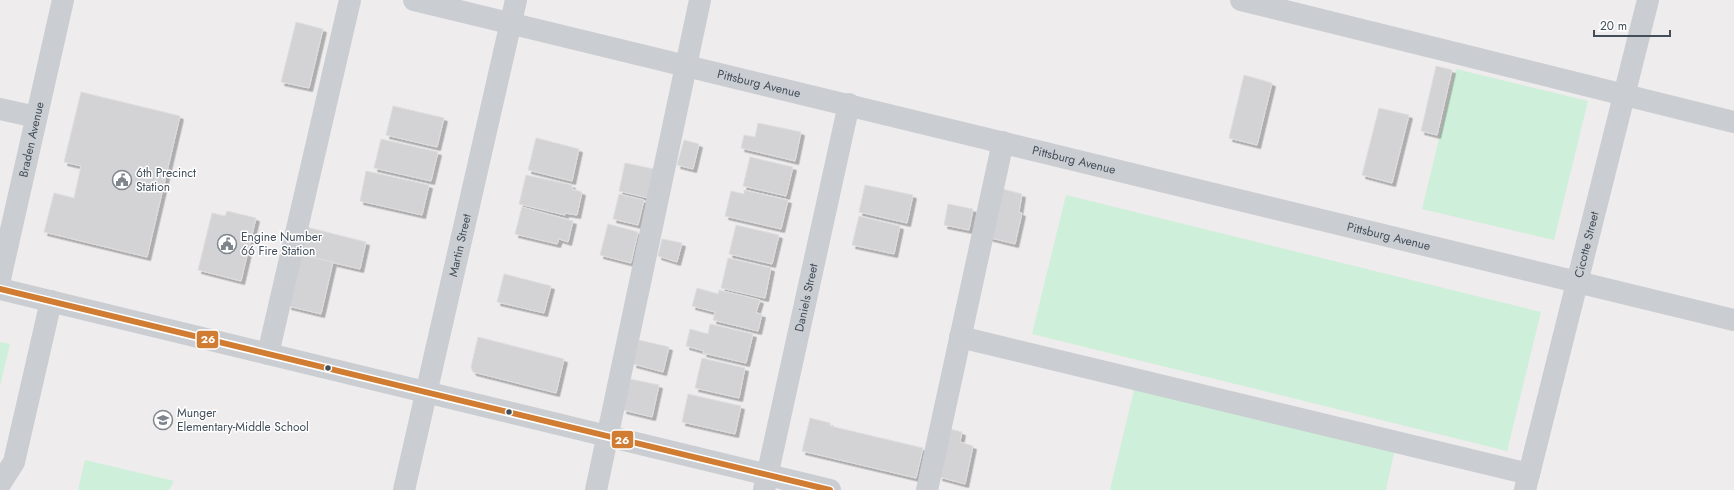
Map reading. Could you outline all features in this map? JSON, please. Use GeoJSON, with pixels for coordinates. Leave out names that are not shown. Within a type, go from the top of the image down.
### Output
{"type":"FeatureCollection","features":[{"type":"Feature","properties":{"kind":"street","name":"Braden Avenue"},"geometry":{"type":"LineString","coordinates":[[0,279],[63,0]]}},
{"type":"Feature","properties":{"kind":"street"},"geometry":{"type":"LineString","coordinates":[[268,354],[350,0]]}},
{"type":"Feature","properties":{"kind":"street","name":"Pittsburg Avenue"},"geometry":{"type":"LineString","coordinates":[[414,0],[849,104],[1734,320]]}},
{"type":"Feature","properties":{"kind":"street","name":"Martin Street"},"geometry":{"type":"LineString","coordinates":[[404,490],[516,0]]}},
{"type":"Feature","properties":{"kind":"street"},"geometry":{"type":"LineString","coordinates":[[596,490],[700,0]]}},
{"type":"Feature","properties":{"kind":"street"},"geometry":{"type":"LineString","coordinates":[[1241,0],[1734,122]]}},
{"type":"Feature","properties":{"kind":"street","name":"Cicotte Street"},"geometry":{"type":"LineString","coordinates":[[1527,482],[1648,0]]}},
{"type":"Feature","properties":{"kind":"street","name":"Daniels Street"},"geometry":{"type":"LineString","coordinates":[[765,482],[849,104]]}},
{"type":"Feature","properties":{"kind":"street"},"geometry":{"type":"LineString","coordinates":[[0,109],[36,117]]}},
{"type":"Feature","properties":{"kind":"street"},"geometry":{"type":"LineString","coordinates":[[926,490],[1003,142]]}},
{"type":"Feature","properties":{"kind":"street"},"geometry":{"type":"LineString","coordinates":[[0,289],[608,436],[765,482],[830,490]]}},
{"type":"Feature","properties":{"kind":"street"},"geometry":{"type":"LineString","coordinates":[[0,484],[14,462],[51,301]]}},
{"type":"Feature","properties":{"kind":"street"},"geometry":{"type":"LineString","coordinates":[[960,337],[1527,482]]}},
{"type":"Feature","properties":{"kind":"green space"},"geometry":{"type":"Polygon","coordinates":[[[1456,69],[1588,101],[1554,240],[1422,209],[1456,69]]]}},
{"type":"Feature","properties":{"kind":"green space"},"geometry":{"type":"Polygon","coordinates":[[[1066,195],[1541,312],[1507,451],[1032,334],[1066,195]]]}},
{"type":"Feature","properties":{"kind":"green space"},"geometry":{"type":"Polygon","coordinates":[[[0,342],[10,344],[0,386],[0,342]]]}},
{"type":"Feature","properties":{"kind":"green space"},"geometry":{"type":"Polygon","coordinates":[[[1135,386],[1395,448],[1386,490],[1110,490],[1135,386]]]}},
{"type":"Feature","properties":{"kind":"green space"},"geometry":{"type":"Polygon","coordinates":[[[85,460],[174,481],[169,490],[78,490],[85,460]]]}},
{"type":"Feature","properties":{"kind":"building"},"geometry":{"type":"Polygon","coordinates":[[[296,22],[323,29],[309,88],[281,82],[296,22]]]}},
{"type":"Feature","properties":{"kind":"building"},"geometry":{"type":"Polygon","coordinates":[[[1436,66],[1452,70],[1437,135],[1421,131],[1436,66]]]}},
{"type":"Feature","properties":{"kind":"building"},"geometry":{"type":"Polygon","coordinates":[[[1244,75],[1272,83],[1257,145],[1229,138],[1244,75]]]}},
{"type":"Feature","properties":{"kind":"building","name":"6th Precinct Station"},"geometry":{"type":"Polygon","coordinates":[[[81,92],[180,116],[147,257],[44,232],[54,193],[74,198],[81,166],[64,162],[81,92]]]}},
{"type":"Feature","properties":{"kind":"building"},"geometry":{"type":"Polygon","coordinates":[[[393,106],[444,118],[437,147],[386,135],[393,106]]]}},
{"type":"Feature","properties":{"kind":"building"},"geometry":{"type":"Polygon","coordinates":[[[1379,108],[1409,115],[1392,183],[1362,175],[1379,108]]]}},
{"type":"Feature","properties":{"kind":"building"},"geometry":{"type":"Polygon","coordinates":[[[758,123],[801,132],[795,161],[741,148],[744,135],[755,137],[758,123]]]}},
{"type":"Feature","properties":{"kind":"building"},"geometry":{"type":"Polygon","coordinates":[[[536,138],[579,149],[572,181],[528,170],[536,138]]]}},
{"type":"Feature","properties":{"kind":"building"},"geometry":{"type":"Polygon","coordinates":[[[381,139],[438,152],[431,181],[374,168],[381,139]]]}},
{"type":"Feature","properties":{"kind":"building"},"geometry":{"type":"Polygon","coordinates":[[[684,140],[699,144],[693,169],[677,165],[684,140]]]}},
{"type":"Feature","properties":{"kind":"building"},"geometry":{"type":"Polygon","coordinates":[[[750,157],[793,167],[786,196],[743,186],[750,157]]]}},
{"type":"Feature","properties":{"kind":"building"},"geometry":{"type":"Polygon","coordinates":[[[625,163],[654,169],[648,198],[619,191],[625,163]]]}},
{"type":"Feature","properties":{"kind":"building"},"geometry":{"type":"Polygon","coordinates":[[[366,171],[429,185],[422,215],[360,201],[366,171]]]}},
{"type":"Feature","properties":{"kind":"building"},"geometry":{"type":"Polygon","coordinates":[[[526,175],[572,185],[572,189],[582,192],[577,215],[565,213],[565,215],[519,204],[526,175]]]}},
{"type":"Feature","properties":{"kind":"building"},"geometry":{"type":"Polygon","coordinates":[[[865,185],[913,195],[907,223],[859,212],[865,185]]]}},
{"type":"Feature","properties":{"kind":"building"},"geometry":{"type":"Polygon","coordinates":[[[999,188],[1022,194],[1019,212],[1022,213],[1015,244],[987,237],[999,188]]]}},
{"type":"Feature","properties":{"kind":"building"},"geometry":{"type":"Polygon","coordinates":[[[744,190],[788,200],[781,229],[725,216],[731,191],[744,194],[744,190]]]}},
{"type":"Feature","properties":{"kind":"building"},"geometry":{"type":"Polygon","coordinates":[[[619,194],[644,200],[638,225],[613,219],[619,194]]]}},
{"type":"Feature","properties":{"kind":"building"},"geometry":{"type":"Polygon","coordinates":[[[948,204],[973,209],[969,230],[944,225],[948,204]]]}},
{"type":"Feature","properties":{"kind":"building"},"geometry":{"type":"Polygon","coordinates":[[[522,207],[573,221],[568,242],[559,239],[557,244],[515,234],[522,207]]]}},
{"type":"Feature","properties":{"kind":"building","name":"Engine Number 66 Fire Station"},"geometry":{"type":"Polygon","coordinates":[[[227,211],[256,218],[241,281],[198,270],[212,213],[225,216],[227,211]]]}},
{"type":"Feature","properties":{"kind":"building"},"geometry":{"type":"Polygon","coordinates":[[[859,216],[900,226],[894,254],[852,245],[859,216]]]}},
{"type":"Feature","properties":{"kind":"building"},"geometry":{"type":"Polygon","coordinates":[[[608,224],[638,232],[631,263],[600,255],[608,224]]]}},
{"type":"Feature","properties":{"kind":"building"},"geometry":{"type":"Polygon","coordinates":[[[736,225],[779,235],[772,264],[729,254],[736,225]]]}},
{"type":"Feature","properties":{"kind":"building"},"geometry":{"type":"Polygon","coordinates":[[[306,227],[366,242],[360,269],[300,255],[306,227]]]}},
{"type":"Feature","properties":{"kind":"building"},"geometry":{"type":"Polygon","coordinates":[[[662,239],[682,243],[677,262],[658,256],[662,239]]]}},
{"type":"Feature","properties":{"kind":"building"},"geometry":{"type":"Polygon","coordinates":[[[300,255],[333,262],[321,314],[288,306],[300,255]]]}},
{"type":"Feature","properties":{"kind":"building"},"geometry":{"type":"Polygon","coordinates":[[[728,258],[771,268],[765,298],[721,288],[728,258]]]}},
{"type":"Feature","properties":{"kind":"building"},"geometry":{"type":"Polygon","coordinates":[[[504,274],[551,286],[544,313],[497,302],[504,274]]]}},
{"type":"Feature","properties":{"kind":"building"},"geometry":{"type":"Polygon","coordinates":[[[697,288],[718,294],[719,290],[760,300],[756,313],[762,314],[758,331],[713,320],[715,312],[692,306],[697,288]]]}},
{"type":"Feature","properties":{"kind":"building"},"geometry":{"type":"Polygon","coordinates":[[[710,324],[753,334],[746,363],[703,353],[704,351],[686,346],[690,329],[708,334],[710,324]]]}},
{"type":"Feature","properties":{"kind":"building"},"geometry":{"type":"Polygon","coordinates":[[[478,337],[564,359],[556,393],[473,372],[471,367],[478,337]]]}},
{"type":"Feature","properties":{"kind":"building"},"geometry":{"type":"Polygon","coordinates":[[[639,340],[669,347],[663,372],[633,364],[639,340]]]}},
{"type":"Feature","properties":{"kind":"building"},"geometry":{"type":"Polygon","coordinates":[[[702,358],[745,368],[739,398],[695,388],[702,358]]]}},
{"type":"Feature","properties":{"kind":"building"},"geometry":{"type":"Polygon","coordinates":[[[630,379],[659,385],[652,417],[623,410],[630,379]]]}},
{"type":"Feature","properties":{"kind":"building"},"geometry":{"type":"Polygon","coordinates":[[[688,394],[741,406],[735,434],[682,422],[688,394]]]}},
{"type":"Feature","properties":{"kind":"building"},"geometry":{"type":"Polygon","coordinates":[[[810,418],[830,423],[830,426],[923,448],[916,478],[802,451],[810,418]]]}},
{"type":"Feature","properties":{"kind":"building"},"geometry":{"type":"Polygon","coordinates":[[[950,429],[962,432],[960,442],[973,446],[965,484],[939,477],[950,429]]]}},
{"type":"Feature","properties":{"kind":"transit line","name":"26"},"geometry":{"type":"LineString","coordinates":[[0,289],[830,490]]}},
{"type":"Feature","properties":{"kind":"place","name":"6th Precinct Station"},"geometry":{"type":"Point","coordinates":[122,180]}},
{"type":"Feature","properties":{"kind":"place","name":"Engine Number 66 Fire Station"},"geometry":{"type":"Point","coordinates":[227,244]}},
{"type":"Feature","properties":{"kind":"place","name":"Munger Elementary-Middle School"},"geometry":{"type":"Point","coordinates":[163,420]}}]}
